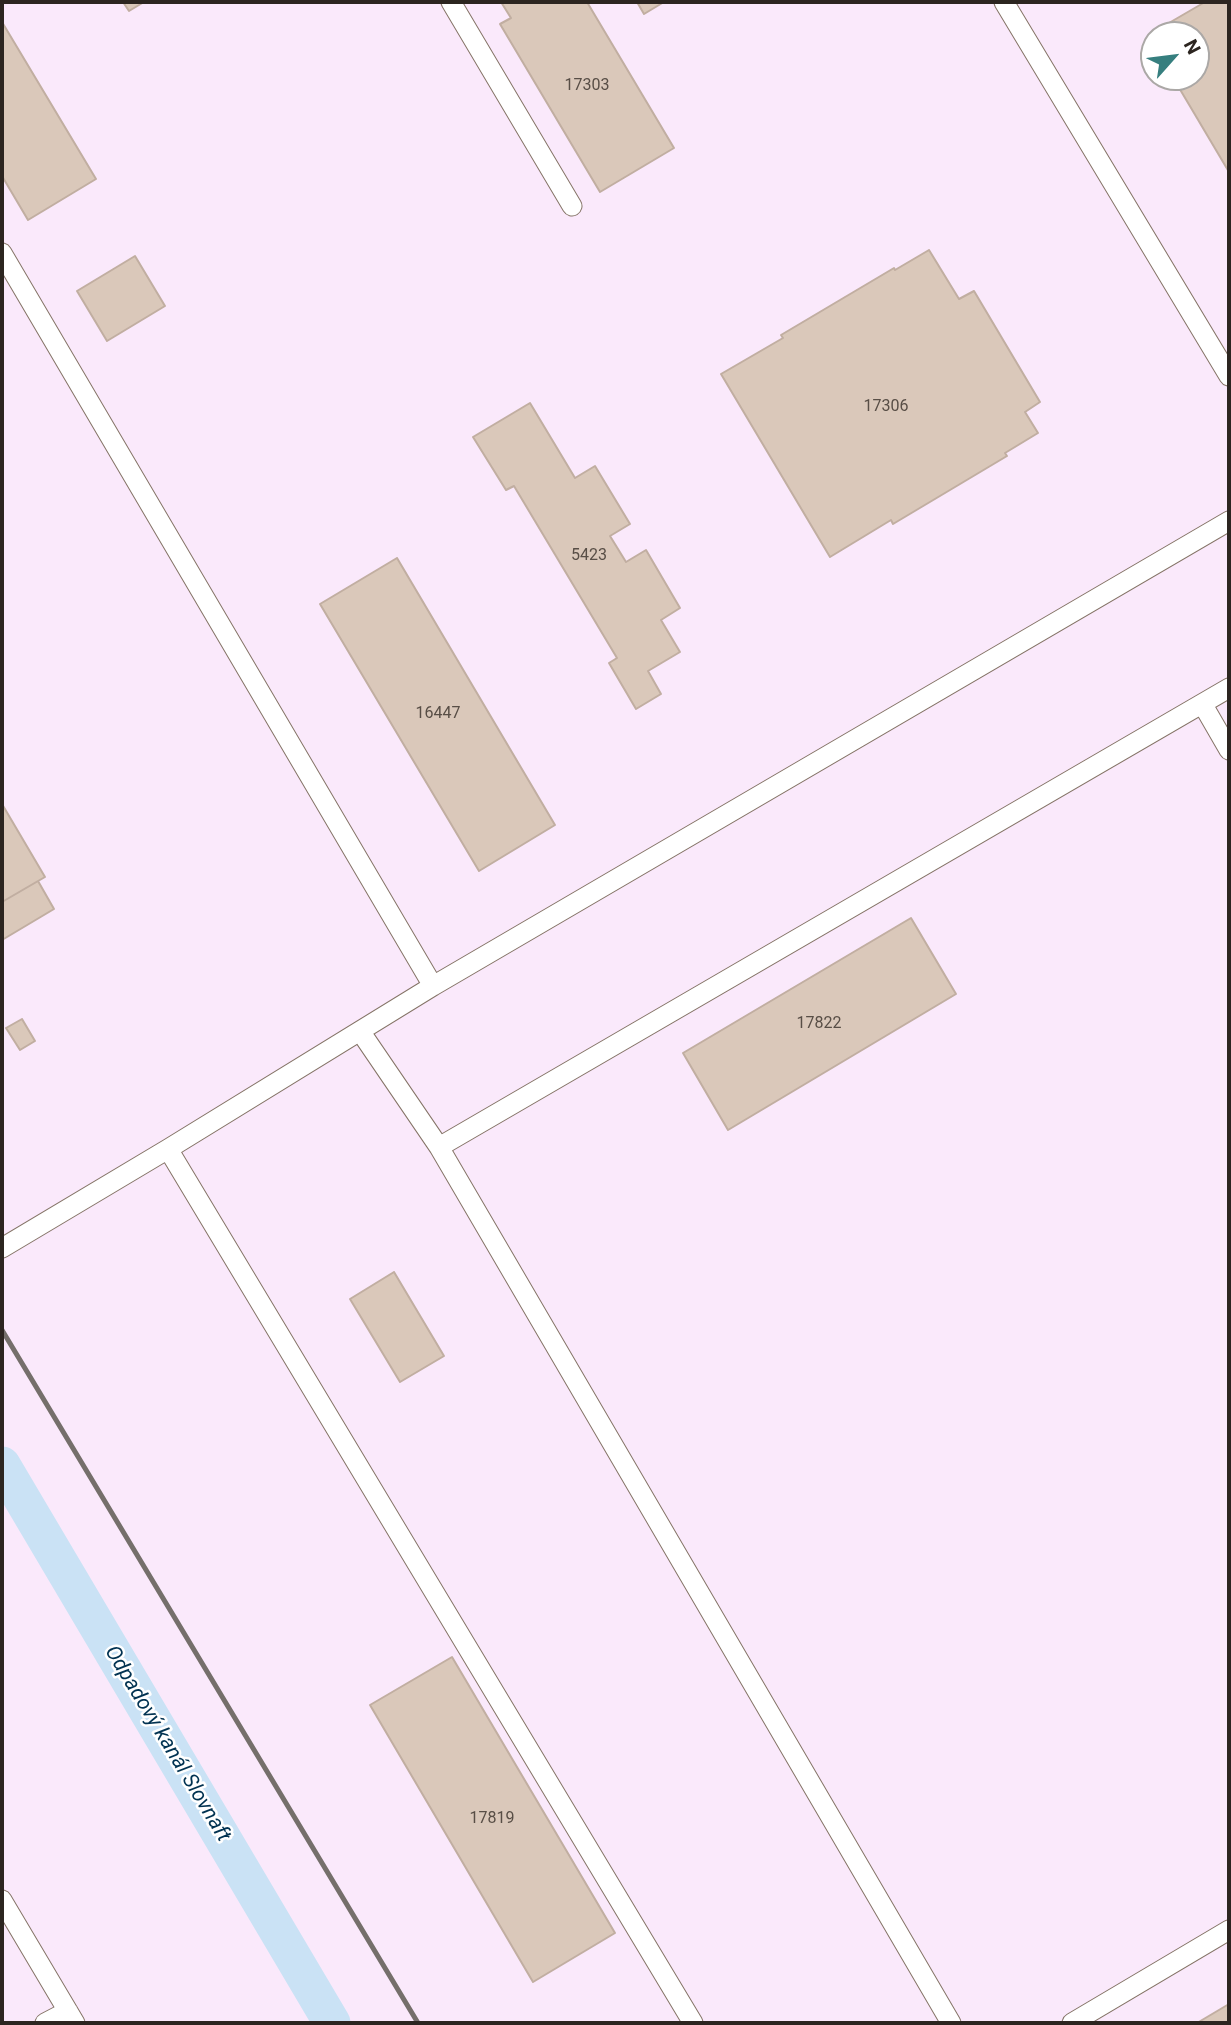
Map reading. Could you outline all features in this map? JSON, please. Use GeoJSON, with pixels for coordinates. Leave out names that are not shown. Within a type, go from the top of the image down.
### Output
{"type":"FeatureCollection","features":[{"type":"Feature","properties":{"kind":"lane"},"geometry":{"type":"LineString","coordinates":[[451,2],[572,206]]}},
{"type":"Feature","properties":{"kind":"lane"},"geometry":{"type":"LineString","coordinates":[[1004,2],[1229,376]]}},
{"type":"Feature","properties":{"kind":"lane"},"geometry":{"type":"LineString","coordinates":[[2,253],[433,986]]}},
{"type":"Feature","properties":{"kind":"lane"},"geometry":{"type":"LineString","coordinates":[[3,1244],[168,1149],[433,986],[1229,521]]}},
{"type":"Feature","properties":{"kind":"lane"},"geometry":{"type":"LineString","coordinates":[[439,1147],[1229,688]]}},
{"type":"Feature","properties":{"kind":"lane"},"geometry":{"type":"LineString","coordinates":[[1203,705],[1229,750]]}},
{"type":"Feature","properties":{"kind":"lane"},"geometry":{"type":"LineString","coordinates":[[360,1031],[439,1147],[951,2023]]}},
{"type":"Feature","properties":{"kind":"lane"},"geometry":{"type":"LineString","coordinates":[[168,1149],[693,2023]]}},
{"type":"Feature","properties":{"kind":"lane"},"geometry":{"type":"LineString","coordinates":[[2,1900],[71,2017],[45,2023]]}},
{"type":"Feature","properties":{"kind":"lane"},"geometry":{"type":"LineString","coordinates":[[1082,2021],[1229,1930]]}},
{"type":"Feature","properties":{"kind":"shaded area"},"geometry":{"type":"Polygon","coordinates":[[[2,2],[1229,2],[1229,2023],[2,2023],[2,2]]]}},
{"type":"Feature","properties":{"kind":"building"},"geometry":{"type":"Polygon","coordinates":[[[123,2],[144,2],[129,11],[123,2]]]}},
{"type":"Feature","properties":{"kind":"building"},"geometry":{"type":"Polygon","coordinates":[[[501,2],[587,2],[674,148],[600,192],[500,24],[511,18],[501,2]]]}},
{"type":"Feature","properties":{"kind":"building"},"geometry":{"type":"Polygon","coordinates":[[[637,2],[664,2],[644,14],[637,2]]]}},
{"type":"Feature","properties":{"kind":"building"},"geometry":{"type":"Polygon","coordinates":[[[1205,2],[1229,4],[1229,172],[1181,91],[1210,91],[1210,21],[1172,21],[1205,2]]]}},
{"type":"Feature","properties":{"kind":"building"},"geometry":{"type":"Polygon","coordinates":[[[2,22],[96,179],[28,220],[2,176],[2,22]]]}},
{"type":"Feature","properties":{"kind":"building"},"geometry":{"type":"Polygon","coordinates":[[[929,250],[959,299],[974,291],[1040,402],[1025,412],[1038,433],[1005,453],[1007,456],[893,524],[891,520],[830,557],[721,374],[783,338],[781,335],[929,250]]]}},
{"type":"Feature","properties":{"kind":"building"},"geometry":{"type":"Polygon","coordinates":[[[135,256],[165,306],[107,341],[77,291],[135,256]]]}},
{"type":"Feature","properties":{"kind":"building"},"geometry":{"type":"Polygon","coordinates":[[[530,403],[575,478],[595,466],[630,524],[610,536],[626,562],[646,550],[680,608],[661,620],[680,652],[648,671],[661,694],[636,709],[609,663],[617,658],[514,486],[506,490],[473,437],[530,403]]]}},
{"type":"Feature","properties":{"kind":"building"},"geometry":{"type":"Polygon","coordinates":[[[397,558],[555,825],[479,871],[320,604],[397,558]]]}},
{"type":"Feature","properties":{"kind":"building"},"geometry":{"type":"Polygon","coordinates":[[[2,804],[45,877],[2,902],[2,804]]]}},
{"type":"Feature","properties":{"kind":"building"},"geometry":{"type":"Polygon","coordinates":[[[38,881],[54,909],[2,940],[2,902],[38,881]]]}},
{"type":"Feature","properties":{"kind":"building"},"geometry":{"type":"Polygon","coordinates":[[[911,918],[956,994],[728,1130],[683,1053],[911,918]]]}},
{"type":"Feature","properties":{"kind":"building"},"geometry":{"type":"Polygon","coordinates":[[[22,1019],[35,1041],[20,1050],[6,1028],[22,1019]]]}},
{"type":"Feature","properties":{"kind":"building"},"geometry":{"type":"Polygon","coordinates":[[[394,1272],[444,1356],[400,1382],[350,1299],[394,1272]]]}},
{"type":"Feature","properties":{"kind":"building"},"geometry":{"type":"Polygon","coordinates":[[[452,1657],[615,1933],[533,1982],[370,1705],[452,1657]]]}},
{"type":"Feature","properties":{"kind":"building"},"geometry":{"type":"Polygon","coordinates":[[[1229,2004],[1229,2023],[1197,2023],[1229,2004]]]}},
{"type":"Feature","properties":{"kind":"waterway","name":"Odpadový kanál Slovnaft"},"geometry":{"type":"LineString","coordinates":[[2,1465],[332,2023]]}},
{"type":"Feature","properties":{"kind":"railway"},"geometry":{"type":"LineString","coordinates":[[2,1330],[418,2023]]}}]}
